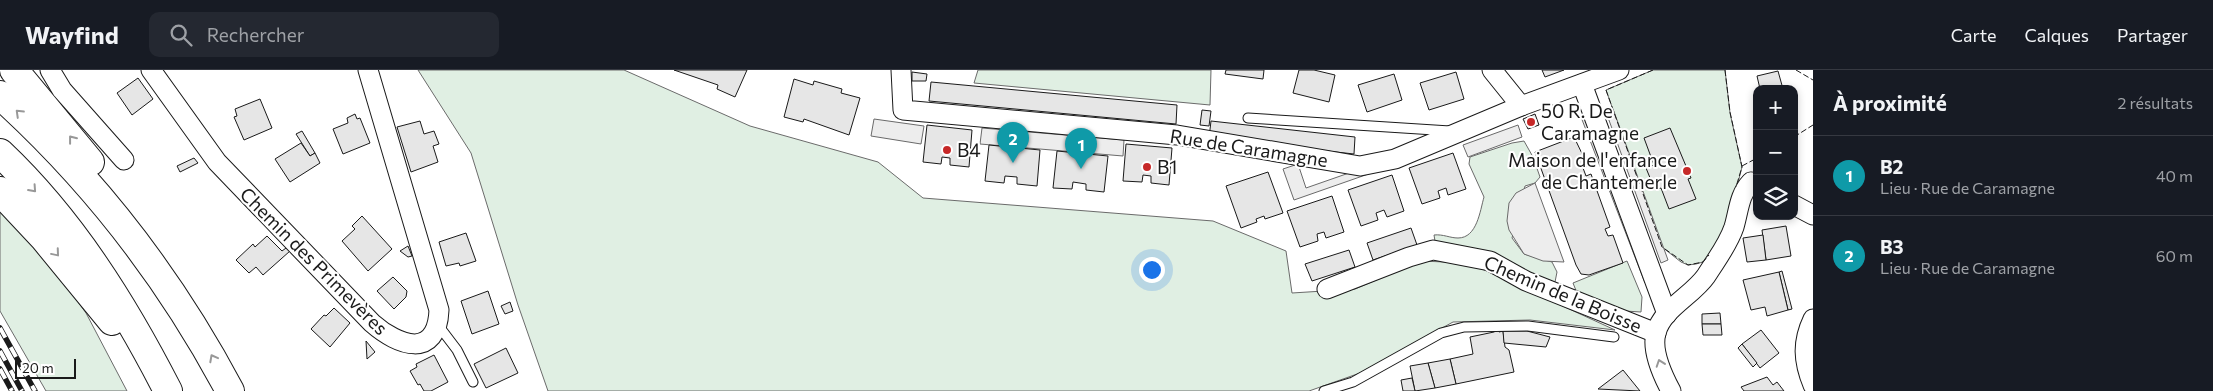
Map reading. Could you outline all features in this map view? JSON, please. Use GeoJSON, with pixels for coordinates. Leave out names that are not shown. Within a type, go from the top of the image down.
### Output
{"type":"FeatureCollection","features":[{"type":"Feature","properties":{"kind":"highway"},"geometry":{"type":"LineString","coordinates":[[14,70],[72,138],[112,192],[168,278],[230,391]]}},
{"type":"Feature","properties":{"kind":"highway"},"geometry":{"type":"LineString","coordinates":[[0,95],[54,146],[92,187],[126,230],[194,326]]}},
{"type":"Feature","properties":{"kind":"highway"},"geometry":{"type":"LineString","coordinates":[[0,153],[59,219],[94,265],[136,331],[168,391]]}},
{"type":"Feature","properties":{"kind":"highway"},"geometry":{"type":"LineString","coordinates":[[0,191],[44,238],[102,307],[163,391]]}},
{"type":"Feature","properties":{"kind":"street"},"geometry":{"type":"LineString","coordinates":[[50,70],[62,90],[124,160]]}},
{"type":"Feature","properties":{"kind":"street","name":"Chemin des Primevères"},"geometry":{"type":"LineString","coordinates":[[151,70],[217,162],[372,324],[385,335],[400,343],[415,344],[433,336],[438,326]]}},
{"type":"Feature","properties":{"kind":"street"},"geometry":{"type":"LineString","coordinates":[[368,70],[439,310],[438,326]]}},
{"type":"Feature","properties":{"kind":"street","name":"Rue de Caramagne"},"geometry":{"type":"LineString","coordinates":[[901,70],[902,110],[1177,135],[1360,166],[1394,159],[1521,106],[1619,70]]}},
{"type":"Feature","properties":{"kind":"street"},"geometry":{"type":"LineString","coordinates":[[1492,70],[1521,106]]}},
{"type":"Feature","properties":{"kind":"street"},"geometry":{"type":"LineString","coordinates":[[1582,84],[1667,314]]}},
{"type":"Feature","properties":{"kind":"street"},"geometry":{"type":"LineString","coordinates":[[1671,391],[1656,354],[1656,333],[1667,314],[1701,283],[1724,250],[1734,227],[1742,191],[1753,184]]}},
{"type":"Feature","properties":{"kind":"street"},"geometry":{"type":"LineString","coordinates":[[1798,207],[1813,215]]}},
{"type":"Feature","properties":{"kind":"street","name":"Chemin de la Boisse"},"geometry":{"type":"LineString","coordinates":[[1327,289],[1433,250],[1490,261],[1526,281],[1656,333]]}},
{"type":"Feature","properties":{"kind":"street"},"geometry":{"type":"LineString","coordinates":[[1813,318],[1807,331],[1803,354],[1813,385]]}},
{"type":"Feature","properties":{"kind":"lane"},"geometry":{"type":"LineString","coordinates":[[1248,118],[1460,132]]}},
{"type":"Feature","properties":{"kind":"lane"},"geometry":{"type":"LineString","coordinates":[[438,326],[457,350],[473,382]]}},
{"type":"Feature","properties":{"kind":"lane","name":"Chemin de la Boisse"},"geometry":{"type":"LineString","coordinates":[[1324,391],[1353,382],[1441,333],[1464,327],[1528,326],[1614,337]]}},
{"type":"Feature","properties":{"kind":"green space"},"geometry":{"type":"Polygon","coordinates":[[[418,70],[624,70],[750,126],[878,162],[923,198],[1213,221],[1286,251],[1292,293],[1355,289],[1421,261],[1469,263],[1615,330],[1530,320],[1453,322],[1360,373],[1309,391],[548,391],[518,305],[471,153],[418,70]]]}},
{"type":"Feature","properties":{"kind":"green space"},"geometry":{"type":"Polygon","coordinates":[[[978,70],[1211,70],[1210,105],[974,83],[978,70]]]}},
{"type":"Feature","properties":{"kind":"green space","name":"Maison de l'enfance de Chantemerle"},"geometry":{"type":"Polygon","coordinates":[[[1653,70],[1725,70],[1730,113],[1742,167],[1728,222],[1713,252],[1703,262],[1696,264],[1688,265],[1681,262],[1662,247],[1606,90],[1653,70]]]}},
{"type":"Feature","properties":{"kind":"green space"},"geometry":{"type":"Polygon","coordinates":[[[1524,141],[1533,157],[1540,177],[1535,183],[1525,186],[1512,238],[1524,254],[1552,262],[1557,272],[1555,282],[1549,283],[1435,241],[1434,235],[1455,238],[1464,237],[1470,234],[1477,223],[1484,197],[1469,164],[1470,157],[1524,141]]]}},
{"type":"Feature","properties":{"kind":"green space"},"geometry":{"type":"Polygon","coordinates":[[[0,205],[63,281],[86,313],[127,391],[46,391],[0,311],[0,205]]]}},
{"type":"Feature","properties":{"kind":"green space"},"geometry":{"type":"Polygon","coordinates":[[[1627,261],[1642,297],[1641,312],[1625,311],[1577,293],[1573,283],[1627,261]]]}},
{"type":"Feature","properties":{"kind":"shaded area"},"geometry":{"type":"Polygon","coordinates":[[[1613,109],[1668,260],[1661,263],[1606,112],[1613,109]]]}},
{"type":"Feature","properties":{"kind":"shaded area"},"geometry":{"type":"Polygon","coordinates":[[[1587,115],[1651,281],[1645,283],[1581,117],[1587,115]]]}},
{"type":"Feature","properties":{"kind":"shaded area"},"geometry":{"type":"Polygon","coordinates":[[[874,119],[924,126],[921,144],[871,136],[874,119]]]}},
{"type":"Feature","properties":{"kind":"shaded area"},"geometry":{"type":"Polygon","coordinates":[[[1518,125],[1522,137],[1468,157],[1463,145],[1518,125]]]}},
{"type":"Feature","properties":{"kind":"shaded area"},"geometry":{"type":"Polygon","coordinates":[[[982,128],[1124,140],[1123,156],[980,144],[982,128]]]}},
{"type":"Feature","properties":{"kind":"shaded area"},"geometry":{"type":"Polygon","coordinates":[[[1455,136],[1457,143],[1294,200],[1283,169],[1298,164],[1306,188],[1455,136]]]}},
{"type":"Feature","properties":{"kind":"shaded area"},"geometry":{"type":"Polygon","coordinates":[[[1535,183],[1564,262],[1543,261],[1524,254],[1509,230],[1507,221],[1509,203],[1516,193],[1535,183]]]}},
{"type":"Feature","properties":{"kind":"building"},"geometry":{"type":"Polygon","coordinates":[[[674,70],[747,70],[735,97],[717,89],[718,85],[674,70]]]}},
{"type":"Feature","properties":{"kind":"building"},"geometry":{"type":"Polygon","coordinates":[[[1226,70],[1264,70],[1263,79],[1225,74],[1226,70]]]}},
{"type":"Feature","properties":{"kind":"building"},"geometry":{"type":"Polygon","coordinates":[[[1299,70],[1314,70],[1335,75],[1329,102],[1293,93],[1299,70]]]}},
{"type":"Feature","properties":{"kind":"building"},"geometry":{"type":"Polygon","coordinates":[[[1542,70],[1564,70],[1545,77],[1542,70]]]}},
{"type":"Feature","properties":{"kind":"building"},"geometry":{"type":"Polygon","coordinates":[[[1778,71],[1782,85],[1759,85],[1757,76],[1778,71]]]}},
{"type":"Feature","properties":{"kind":"building"},"geometry":{"type":"Polygon","coordinates":[[[912,72],[927,74],[926,81],[912,81],[912,72]]]}},
{"type":"Feature","properties":{"kind":"building"},"geometry":{"type":"Polygon","coordinates":[[[1456,72],[1464,99],[1429,110],[1420,83],[1456,72]]]}},
{"type":"Feature","properties":{"kind":"building"},"geometry":{"type":"Polygon","coordinates":[[[1394,74],[1402,100],[1367,112],[1358,85],[1394,74]]]}},
{"type":"Feature","properties":{"kind":"building"},"geometry":{"type":"Polygon","coordinates":[[[138,78],[153,99],[132,115],[117,93],[138,78]]]}},
{"type":"Feature","properties":{"kind":"building"},"geometry":{"type":"Polygon","coordinates":[[[794,79],[813,85],[814,81],[842,89],[841,93],[860,98],[849,135],[804,119],[803,122],[784,117],[794,79]]]}},
{"type":"Feature","properties":{"kind":"building"},"geometry":{"type":"Polygon","coordinates":[[[931,82],[1177,105],[1176,124],[929,101],[931,82]]]}},
{"type":"Feature","properties":{"kind":"building"},"geometry":{"type":"Polygon","coordinates":[[[260,99],[272,128],[244,140],[234,117],[237,116],[235,109],[260,99]]]}},
{"type":"Feature","properties":{"kind":"building"},"geometry":{"type":"Polygon","coordinates":[[[1202,110],[1211,111],[1209,126],[1200,125],[1202,110]]]}},
{"type":"Feature","properties":{"kind":"building"},"geometry":{"type":"Polygon","coordinates":[[[355,114],[357,119],[360,118],[370,143],[343,154],[333,129],[348,123],[347,118],[355,114]]]}},
{"type":"Feature","properties":{"kind":"building","name":"50 R. De Caramagne"},"geometry":{"type":"Polygon","coordinates":[[[1535,114],[1539,125],[1528,129],[1523,119],[1535,114]]]}},
{"type":"Feature","properties":{"kind":"building"},"geometry":{"type":"Polygon","coordinates":[[[420,121],[424,134],[434,131],[439,144],[433,146],[438,162],[411,172],[397,127],[420,121]]]}},
{"type":"Feature","properties":{"kind":"building"},"geometry":{"type":"Polygon","coordinates":[[[1211,121],[1355,137],[1354,154],[1209,138],[1211,121]]]}},
{"type":"Feature","properties":{"kind":"building","name":"B4"},"geometry":{"type":"Polygon","coordinates":[[[927,125],[972,130],[969,167],[950,165],[950,158],[942,157],[941,164],[923,162],[927,125]]]}},
{"type":"Feature","properties":{"kind":"building"},"geometry":{"type":"Polygon","coordinates":[[[1670,128],[1691,178],[1688,179],[1696,199],[1669,209],[1661,188],[1655,190],[1646,168],[1654,165],[1644,138],[1670,128]]]}},
{"type":"Feature","properties":{"kind":"building"},"geometry":{"type":"Polygon","coordinates":[[[302,131],[315,153],[310,156],[296,134],[302,131]]]}},
{"type":"Feature","properties":{"kind":"building"},"geometry":{"type":"Polygon","coordinates":[[[1574,137],[1588,166],[1583,168],[1586,176],[1591,174],[1610,227],[1605,229],[1608,236],[1613,235],[1623,263],[1589,275],[1581,274],[1576,265],[1535,152],[1574,137]]]}},
{"type":"Feature","properties":{"kind":"building"},"geometry":{"type":"Polygon","coordinates":[[[301,143],[310,156],[315,153],[320,163],[290,182],[275,159],[301,143]]]}},
{"type":"Feature","properties":{"kind":"building","name":"B1"},"geometry":{"type":"Polygon","coordinates":[[[1126,144],[1172,148],[1169,185],[1151,183],[1151,176],[1143,175],[1142,182],[1123,181],[1126,144]]]}},
{"type":"Feature","properties":{"kind":"building"},"geometry":{"type":"Polygon","coordinates":[[[989,145],[1040,150],[1037,186],[1017,184],[1017,177],[1005,176],[1004,183],[985,181],[989,145]]]}},
{"type":"Feature","properties":{"kind":"building"},"geometry":{"type":"Polygon","coordinates":[[[1057,151],[1108,156],[1104,192],[1086,190],[1086,184],[1073,182],[1072,189],[1053,188],[1057,151]]]}},
{"type":"Feature","properties":{"kind":"building"},"geometry":{"type":"Polygon","coordinates":[[[1453,153],[1466,189],[1448,195],[1446,188],[1438,191],[1440,198],[1422,204],[1409,168],[1453,153]]]}},
{"type":"Feature","properties":{"kind":"building"},"geometry":{"type":"Polygon","coordinates":[[[194,158],[198,163],[180,172],[177,166],[194,158]]]}},
{"type":"Feature","properties":{"kind":"building"},"geometry":{"type":"Polygon","coordinates":[[[1268,172],[1283,213],[1265,219],[1264,216],[1256,219],[1257,222],[1241,228],[1226,186],[1268,172]]]}},
{"type":"Feature","properties":{"kind":"building"},"geometry":{"type":"Polygon","coordinates":[[[1392,175],[1404,211],[1387,217],[1384,210],[1376,213],[1378,220],[1361,226],[1348,190],[1392,175]]]}},
{"type":"Feature","properties":{"kind":"building"},"geometry":{"type":"Polygon","coordinates":[[[1332,196],[1344,232],[1326,238],[1324,232],[1317,234],[1318,241],[1300,247],[1287,211],[1332,196]]]}},
{"type":"Feature","properties":{"kind":"building"},"geometry":{"type":"Polygon","coordinates":[[[362,216],[392,249],[368,271],[342,241],[355,229],[352,226],[362,216]]]}},
{"type":"Feature","properties":{"kind":"building"},"geometry":{"type":"Polygon","coordinates":[[[1786,226],[1791,256],[1766,260],[1762,230],[1786,226]]]}},
{"type":"Feature","properties":{"kind":"building"},"geometry":{"type":"Polygon","coordinates":[[[1411,228],[1417,245],[1373,260],[1367,243],[1411,228]]]}},
{"type":"Feature","properties":{"kind":"building"},"geometry":{"type":"Polygon","coordinates":[[[466,233],[476,261],[460,266],[459,263],[446,266],[439,242],[466,233]]]}},
{"type":"Feature","properties":{"kind":"building"},"geometry":{"type":"Polygon","coordinates":[[[1763,235],[1766,260],[1747,262],[1743,238],[1763,235]]]}},
{"type":"Feature","properties":{"kind":"building"},"geometry":{"type":"Polygon","coordinates":[[[267,236],[282,251],[286,248],[290,251],[263,275],[256,267],[249,273],[236,260],[253,244],[255,247],[267,236]]]}},
{"type":"Feature","properties":{"kind":"building"},"geometry":{"type":"Polygon","coordinates":[[[408,246],[412,256],[408,257],[400,251],[408,246]]]}},
{"type":"Feature","properties":{"kind":"building"},"geometry":{"type":"Polygon","coordinates":[[[1349,250],[1355,267],[1312,281],[1305,264],[1349,250]]]}},
{"type":"Feature","properties":{"kind":"building"},"geometry":{"type":"Polygon","coordinates":[[[1782,271],[1792,309],[1788,310],[1779,272],[1782,271]]]}},
{"type":"Feature","properties":{"kind":"building"},"geometry":{"type":"Polygon","coordinates":[[[1779,272],[1788,310],[1767,316],[1765,307],[1751,310],[1743,280],[1779,272]]]}},
{"type":"Feature","properties":{"kind":"building"},"geometry":{"type":"Polygon","coordinates":[[[393,277],[407,291],[406,297],[394,309],[377,291],[393,277]]]}},
{"type":"Feature","properties":{"kind":"building"},"geometry":{"type":"Polygon","coordinates":[[[488,291],[499,324],[472,334],[461,301],[488,291]]]}},
{"type":"Feature","properties":{"kind":"building"},"geometry":{"type":"Polygon","coordinates":[[[510,302],[513,311],[505,314],[501,306],[510,302]]]}},
{"type":"Feature","properties":{"kind":"building"},"geometry":{"type":"Polygon","coordinates":[[[334,308],[350,323],[330,347],[311,329],[324,315],[326,316],[334,308]]]}},
{"type":"Feature","properties":{"kind":"building"},"geometry":{"type":"Polygon","coordinates":[[[1720,313],[1721,324],[1702,324],[1702,314],[1720,313]]]}},
{"type":"Feature","properties":{"kind":"building"},"geometry":{"type":"Polygon","coordinates":[[[1702,324],[1721,324],[1722,335],[1703,335],[1702,324]]]}},
{"type":"Feature","properties":{"kind":"building"},"geometry":{"type":"Polygon","coordinates":[[[1499,329],[1499,332],[1503,331],[1505,347],[1509,350],[1514,372],[1456,384],[1450,359],[1473,354],[1470,337],[1494,332],[1499,329]]]}},
{"type":"Feature","properties":{"kind":"building"},"geometry":{"type":"Polygon","coordinates":[[[1761,330],[1779,353],[1760,368],[1742,344],[1761,330]]]}},
{"type":"Feature","properties":{"kind":"building"},"geometry":{"type":"Polygon","coordinates":[[[1503,331],[1527,331],[1550,337],[1546,347],[1504,343],[1503,331]]]}},
{"type":"Feature","properties":{"kind":"building"},"geometry":{"type":"Polygon","coordinates":[[[366,341],[375,352],[367,359],[366,341]]]}},
{"type":"Feature","properties":{"kind":"building"},"geometry":{"type":"Polygon","coordinates":[[[1742,344],[1757,363],[1753,367],[1738,348],[1742,344]]]}},
{"type":"Feature","properties":{"kind":"building"},"geometry":{"type":"Polygon","coordinates":[[[506,348],[518,373],[486,388],[474,364],[506,348]]]}},
{"type":"Feature","properties":{"kind":"building"},"geometry":{"type":"Polygon","coordinates":[[[434,355],[448,382],[431,391],[424,391],[410,371],[417,367],[416,364],[434,355]]]}},
{"type":"Feature","properties":{"kind":"building"},"geometry":{"type":"Polygon","coordinates":[[[1450,359],[1456,384],[1435,388],[1428,363],[1450,359]]]}},
{"type":"Feature","properties":{"kind":"building"},"geometry":{"type":"Polygon","coordinates":[[[1428,363],[1435,388],[1415,391],[1410,366],[1428,363]]]}},
{"type":"Feature","properties":{"kind":"building"},"geometry":{"type":"Polygon","coordinates":[[[1623,370],[1640,391],[1598,389],[1623,370]]]}},
{"type":"Feature","properties":{"kind":"building"},"geometry":{"type":"Polygon","coordinates":[[[1767,377],[1773,385],[1777,382],[1784,391],[1744,391],[1741,387],[1767,377]]]}},
{"type":"Feature","properties":{"kind":"building"},"geometry":{"type":"Polygon","coordinates":[[[1412,378],[1415,391],[1403,391],[1401,380],[1412,378]]]}},
{"type":"Feature","properties":{"kind":"railway"},"geometry":{"type":"LineString","coordinates":[[0,328],[35,391]]}},
{"type":"Feature","properties":{"kind":"railway"},"geometry":{"type":"LineString","coordinates":[[0,351],[22,391]]}},
{"type":"Feature","properties":{"kind":"railway"},"geometry":{"type":"LineString","coordinates":[[0,369],[12,391]]}},
{"type":"Feature","properties":{"kind":"fence"},"geometry":{"type":"LineString","coordinates":[[1653,70],[1606,90],[1662,247],[1688,265],[1703,262],[1709,255]]}},
{"type":"Feature","properties":{"kind":"fence"},"geometry":{"type":"LineString","coordinates":[[1725,70],[1730,112],[1742,167],[1736,187]]}},
{"type":"Feature","properties":{"kind":"fence"},"geometry":{"type":"LineString","coordinates":[[1796,70],[1813,80]]}},
{"type":"Feature","properties":{"kind":"fence"},"geometry":{"type":"LineString","coordinates":[[1798,134],[1813,125]]}},
{"type":"Feature","properties":{"kind":"fence"},"geometry":{"type":"LineString","coordinates":[[1742,166],[1753,160]]}},
{"type":"Feature","properties":{"kind":"place","name":"50 R. De Caramagne"},"geometry":{"type":"Point","coordinates":[1531,122]}},
{"type":"Feature","properties":{"kind":"place","name":"B4"},"geometry":{"type":"Point","coordinates":[947,150]}},
{"type":"Feature","properties":{"kind":"place","name":"B3"},"geometry":{"type":"Point","coordinates":[1013,163]}},
{"type":"Feature","properties":{"kind":"place","name":"B1"},"geometry":{"type":"Point","coordinates":[1147,167]}},
{"type":"Feature","properties":{"kind":"place","name":"B2"},"geometry":{"type":"Point","coordinates":[1081,169]}},
{"type":"Feature","properties":{"kind":"place","name":"Maison de l'enfance de Chantemerle"},"geometry":{"type":"Point","coordinates":[1687,171]}}]}
